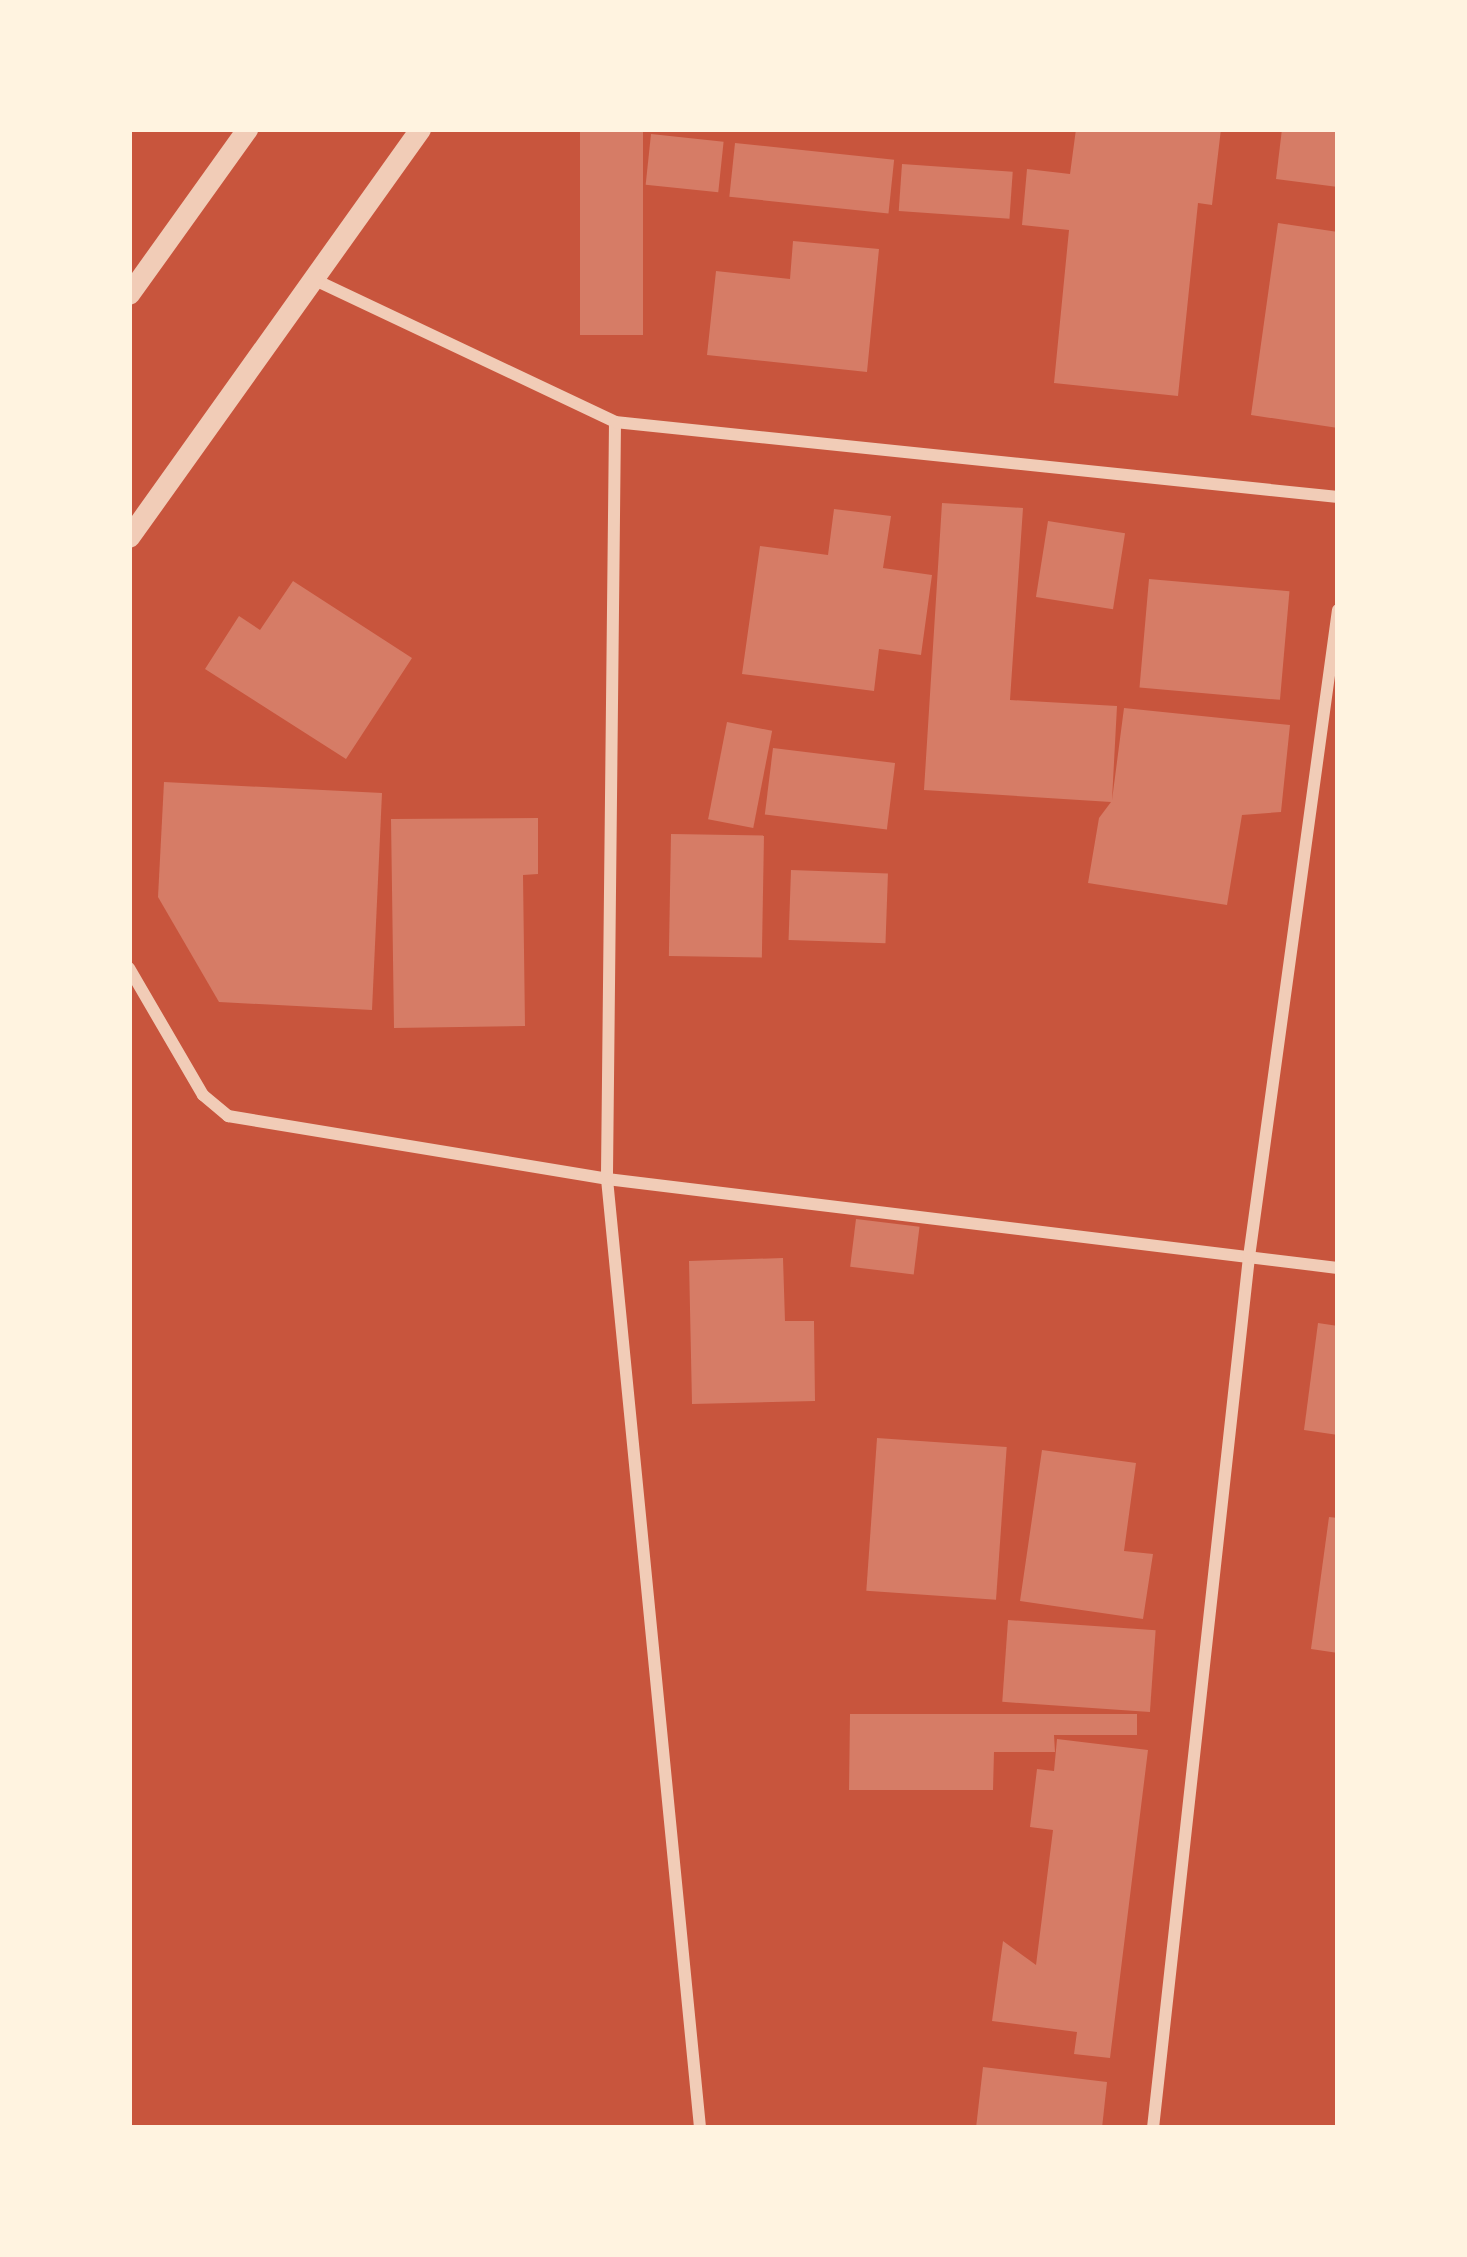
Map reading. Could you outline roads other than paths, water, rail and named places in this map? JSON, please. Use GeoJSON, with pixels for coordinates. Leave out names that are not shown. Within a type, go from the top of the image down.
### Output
{"type":"FeatureCollection","features":[{"type":"Feature","properties":{"kind":"street"},"geometry":{"type":"LineString","coordinates":[[129,294],[248,129]]}},
{"type":"Feature","properties":{"kind":"street"},"geometry":{"type":"LineString","coordinates":[[129,537],[420,129]]}},
{"type":"Feature","properties":{"kind":"street"},"geometry":{"type":"LineString","coordinates":[[311,278],[615,422],[1338,497]]}},
{"type":"Feature","properties":{"kind":"street"},"geometry":{"type":"LineString","coordinates":[[615,422],[607,1179],[700,2128]]}},
{"type":"Feature","properties":{"kind":"street"},"geometry":{"type":"LineString","coordinates":[[1153,2128],[1249,1257],[1338,610]]}},
{"type":"Feature","properties":{"kind":"street"},"geometry":{"type":"LineString","coordinates":[[129,968],[203,1095],[228,1116],[607,1179],[1338,1268]]}}]}
